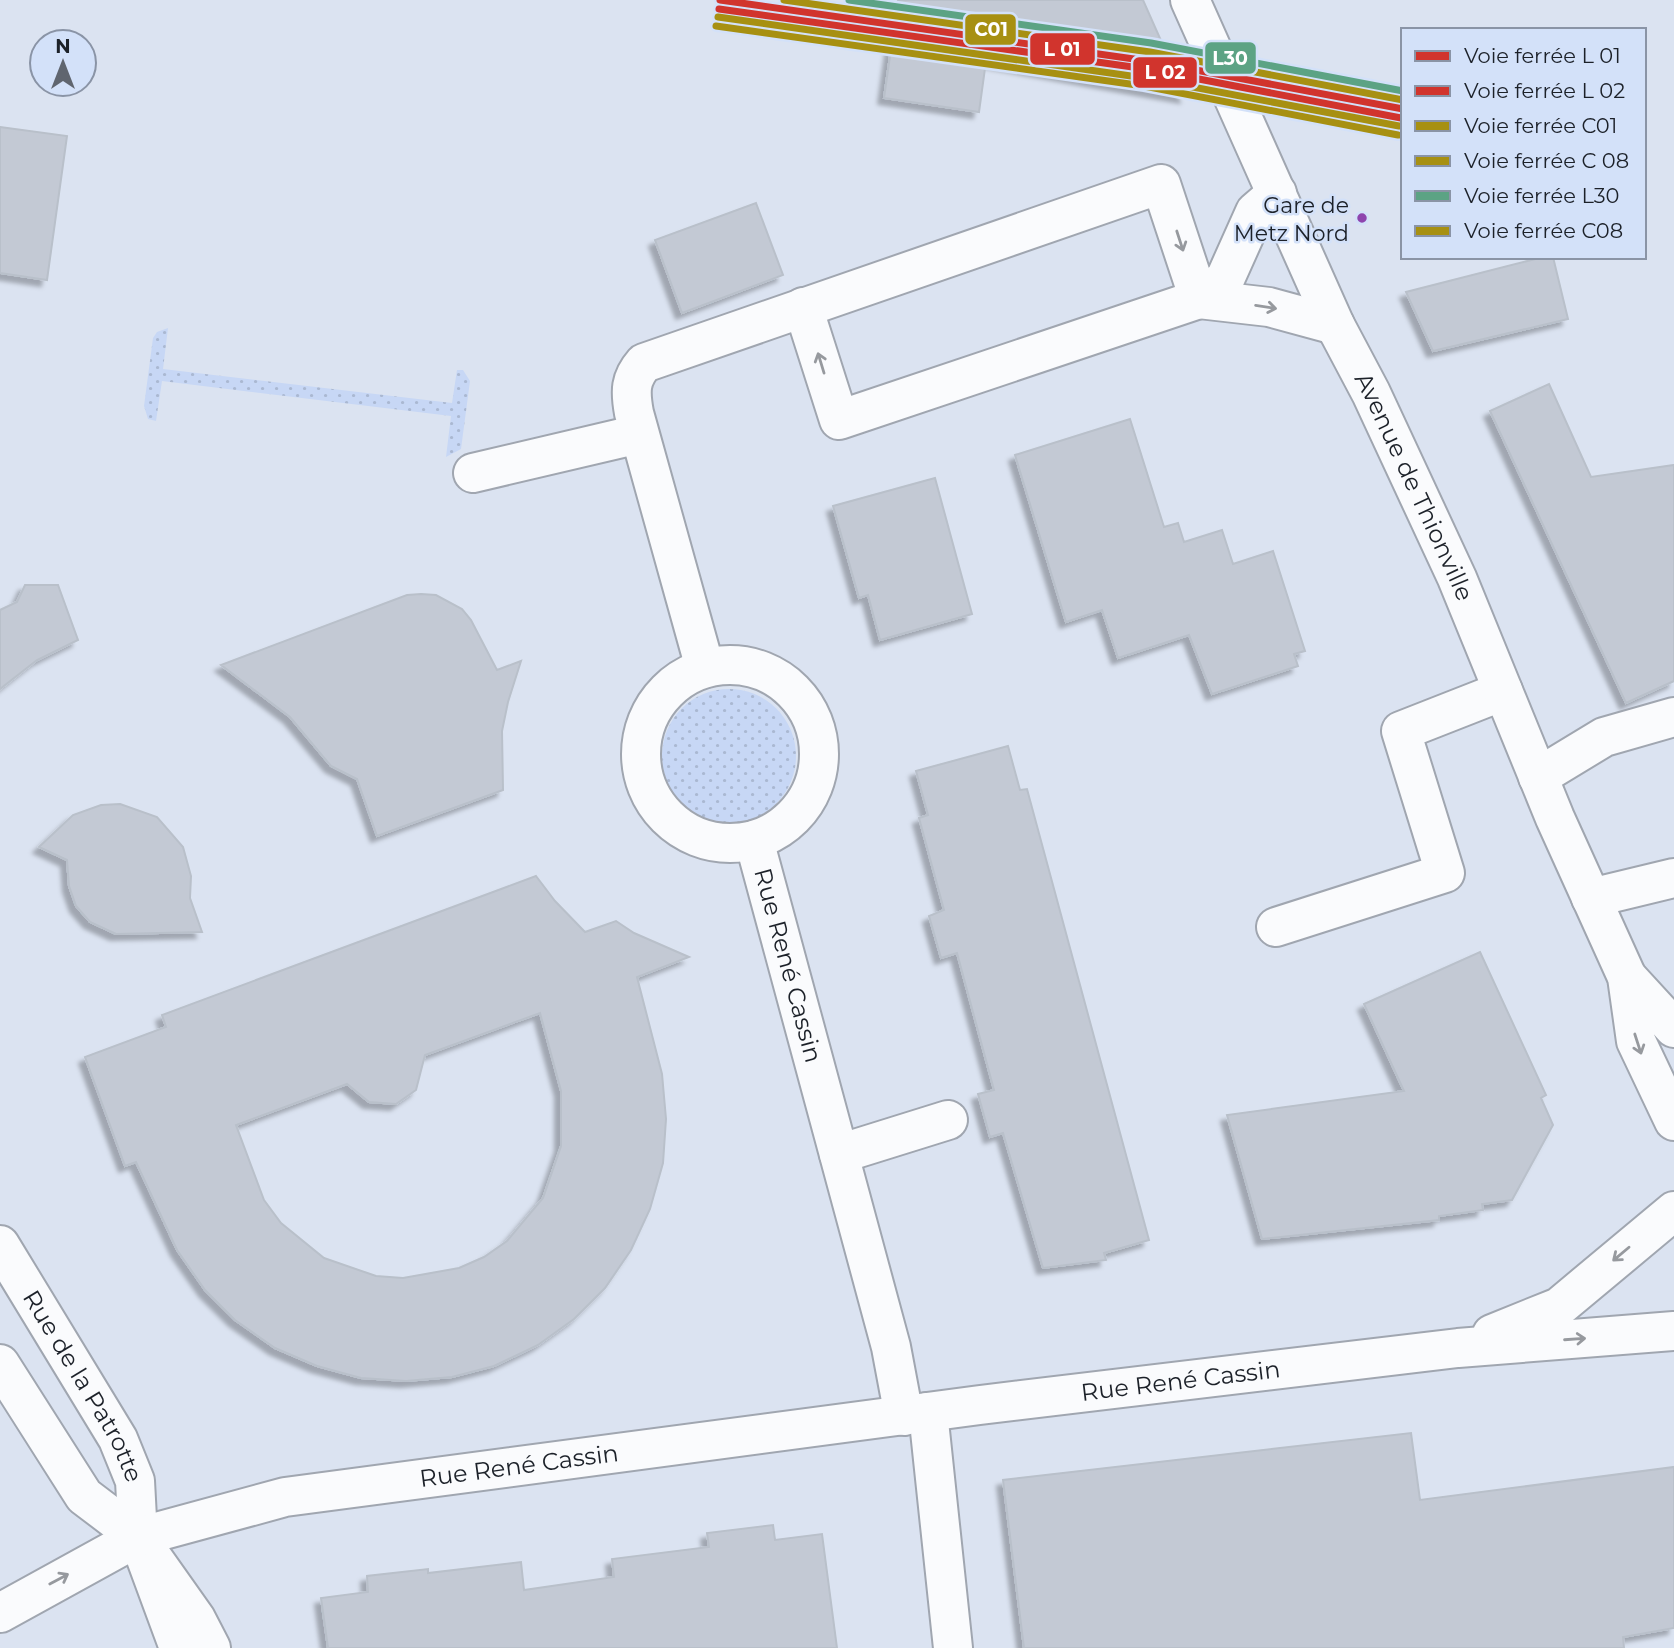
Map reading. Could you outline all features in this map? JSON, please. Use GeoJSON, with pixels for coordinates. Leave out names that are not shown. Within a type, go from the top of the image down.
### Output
{"type":"FeatureCollection","features":[{"type":"Feature","properties":{"kind":"street","name":"Avenue de Thionville"},"geometry":{"type":"LineString","coordinates":[[1190,0],[1335,325],[1371,393],[1457,578],[1538,777],[1626,977],[1636,1041],[1674,1121]]}},
{"type":"Feature","properties":{"kind":"street"},"geometry":{"type":"LineString","coordinates":[[705,668],[639,434],[630,393],[633,376],[645,363],[1161,184],[1199,299]]}},
{"type":"Feature","properties":{"kind":"street"},"geometry":{"type":"LineString","coordinates":[[803,307],[839,419],[1199,299],[1225,279],[1255,212],[1277,193]]}},
{"type":"Feature","properties":{"kind":"street"},"geometry":{"type":"LineString","coordinates":[[1199,299],[1269,307],[1335,325]]}},
{"type":"Feature","properties":{"kind":"street"},"geometry":{"type":"LineString","coordinates":[[473,473],[639,434]]}},
{"type":"Feature","properties":{"kind":"street","name":"Rue René Cassin"},"geometry":{"type":"LineString","coordinates":[[735,664],[766,672],[797,695],[814,725],[819,758],[811,791],[795,816],[775,831],[754,841],[726,844],[691,835],[664,815],[646,784],[640,750],[648,716],[670,688],[705,668],[735,664]]}},
{"type":"Feature","properties":{"kind":"street"},"geometry":{"type":"LineString","coordinates":[[1276,927],[1445,873],[1401,731],[1503,691]]}},
{"type":"Feature","properties":{"kind":"street"},"geometry":{"type":"LineString","coordinates":[[1538,777],[1604,737],[1674,718]]}},
{"type":"Feature","properties":{"kind":"street","name":"Rue René Cassin"},"geometry":{"type":"LineString","coordinates":[[754,841],[891,1347],[916,1414]]}},
{"type":"Feature","properties":{"kind":"street"},"geometry":{"type":"LineString","coordinates":[[1591,898],[1674,878]]}},
{"type":"Feature","properties":{"kind":"street","name":"Avenue de Thionville"},"geometry":{"type":"LineString","coordinates":[[1626,977],[1674,1028]]}},
{"type":"Feature","properties":{"kind":"street"},"geometry":{"type":"LineString","coordinates":[[839,1154],[948,1120]]}},
{"type":"Feature","properties":{"kind":"street","name":"Rue René Cassin"},"geometry":{"type":"LineString","coordinates":[[1458,1348],[1559,1307],[1674,1211]]}},
{"type":"Feature","properties":{"kind":"street","name":"Rue de la Patrotte"},"geometry":{"type":"LineString","coordinates":[[0,1245],[118,1439],[135,1481],[138,1537],[179,1648]]}},
{"type":"Feature","properties":{"kind":"street","name":"Rue René Cassin"},"geometry":{"type":"LineString","coordinates":[[0,1613],[138,1537],[285,1497],[916,1414],[1458,1348],[1674,1331]]}},
{"type":"Feature","properties":{"kind":"street","name":"Rue de la Patrotte"},"geometry":{"type":"LineString","coordinates":[[0,1364],[84,1496],[138,1537],[196,1619],[211,1648]]}},
{"type":"Feature","properties":{"kind":"street"},"geometry":{"type":"LineString","coordinates":[[916,1414],[953,1648]]}},
{"type":"Feature","properties":{"kind":"shaded area"},"geometry":{"type":"Polygon","coordinates":[[[168,328],[163,369],[452,403],[457,370],[463,370],[470,381],[461,449],[446,457],[451,416],[162,381],[156,421],[148,419],[144,406],[153,338],[157,332],[168,328]]]}},
{"type":"Feature","properties":{"kind":"shaded area"},"geometry":{"type":"Polygon","coordinates":[[[729,689],[755,694],[776,709],[791,730],[796,756],[791,782],[776,803],[755,818],[729,823],[703,818],[682,803],[667,782],[662,756],[667,730],[682,709],[703,694],[729,689]]]}},
{"type":"Feature","properties":{"kind":"building"},"geometry":{"type":"Polygon","coordinates":[[[898,0],[1143,0],[1186,97],[986,61],[979,112],[884,98],[898,0]]]}},
{"type":"Feature","properties":{"kind":"building"},"geometry":{"type":"Polygon","coordinates":[[[0,127],[67,136],[47,280],[0,273],[0,127]]]}},
{"type":"Feature","properties":{"kind":"building"},"geometry":{"type":"Polygon","coordinates":[[[756,203],[783,275],[682,313],[655,240],[756,203]]]}},
{"type":"Feature","properties":{"kind":"building"},"geometry":{"type":"Polygon","coordinates":[[[1535,259],[1553,259],[1568,319],[1433,351],[1406,292],[1535,259]]]}},
{"type":"Feature","properties":{"kind":"building"},"geometry":{"type":"Polygon","coordinates":[[[1549,384],[1591,477],[1674,465],[1674,681],[1626,703],[1490,411],[1549,384]]]}},
{"type":"Feature","properties":{"kind":"building"},"geometry":{"type":"Polygon","coordinates":[[[1130,419],[1164,527],[1178,523],[1184,542],[1222,530],[1233,564],[1273,551],[1305,651],[1294,654],[1298,666],[1212,694],[1189,635],[1118,658],[1102,610],[1066,622],[1015,455],[1130,419]]]}},
{"type":"Feature","properties":{"kind":"building"},"geometry":{"type":"Polygon","coordinates":[[[935,478],[972,614],[880,640],[868,595],[859,598],[833,506],[935,478]]]}},
{"type":"Feature","properties":{"kind":"building"},"geometry":{"type":"Polygon","coordinates":[[[25,585],[58,585],[78,640],[37,660],[0,689],[0,610],[17,602],[25,585]]]}},
{"type":"Feature","properties":{"kind":"building"},"geometry":{"type":"Polygon","coordinates":[[[407,595],[436,595],[462,609],[471,620],[497,670],[521,661],[502,731],[503,790],[377,836],[357,779],[331,766],[290,717],[221,665],[407,595]]]}},
{"type":"Feature","properties":{"kind":"building"},"geometry":{"type":"Polygon","coordinates":[[[1008,746],[1020,790],[1027,789],[1149,1240],[1104,1253],[1106,1260],[1043,1268],[1003,1133],[990,1137],[978,1094],[994,1090],[957,953],[941,958],[929,916],[944,910],[919,818],[928,815],[916,771],[1008,746]]]}},
{"type":"Feature","properties":{"kind":"building"},"geometry":{"type":"Polygon","coordinates":[[[120,804],[157,817],[183,847],[191,876],[190,898],[202,932],[116,934],[90,922],[76,906],[69,886],[67,860],[39,847],[73,815],[101,805],[120,804]]]}},
{"type":"Feature","properties":{"kind":"building"},"geometry":{"type":"Polygon","coordinates":[[[536,876],[555,901],[585,932],[616,921],[634,933],[689,957],[637,977],[662,1074],[666,1119],[663,1163],[650,1209],[631,1250],[605,1288],[574,1319],[538,1345],[494,1366],[452,1377],[406,1381],[361,1378],[317,1366],[275,1348],[235,1320],[205,1290],[177,1250],[136,1162],[125,1166],[85,1057],[166,1027],[162,1015],[536,876]],[[540,1013],[425,1055],[416,1090],[396,1104],[369,1102],[347,1084],[236,1125],[264,1200],[281,1223],[324,1258],[376,1276],[403,1278],[459,1268],[484,1257],[507,1241],[543,1198],[561,1146],[561,1091],[540,1013]]]}},
{"type":"Feature","properties":{"kind":"building"},"geometry":{"type":"Polygon","coordinates":[[[1480,952],[1546,1095],[1541,1098],[1553,1125],[1512,1200],[1482,1204],[1483,1210],[1439,1216],[1439,1220],[1262,1239],[1227,1115],[1404,1091],[1364,1004],[1480,952]]]}},
{"type":"Feature","properties":{"kind":"building"},"geometry":{"type":"Polygon","coordinates":[[[1411,1433],[1420,1500],[1674,1467],[1674,1628],[1623,1637],[1624,1648],[1024,1648],[1003,1480],[1411,1433]]]}},
{"type":"Feature","properties":{"kind":"building"},"geometry":{"type":"Polygon","coordinates":[[[773,1525],[775,1540],[822,1534],[837,1648],[328,1648],[321,1598],[368,1592],[367,1576],[428,1569],[428,1573],[521,1562],[524,1590],[614,1577],[612,1559],[709,1547],[707,1533],[773,1525]]]}},
{"type":"Feature","properties":{"kind":"transit line"},"geometry":{"type":"LineString","coordinates":[[720,0],[1148,61],[1401,109]]}},
{"type":"Feature","properties":{"kind":"transit line"},"geometry":{"type":"LineString","coordinates":[[719,9],[1147,69],[1401,118]]}},
{"type":"Feature","properties":{"kind":"transit line"},"geometry":{"type":"LineString","coordinates":[[718,17],[1145,78],[1399,126]]}},
{"type":"Feature","properties":{"kind":"rail line","name":"C01"},"geometry":{"type":"LineString","coordinates":[[784,0],[1150,52],[1401,100]]}},
{"type":"Feature","properties":{"kind":"rail line","name":"L30"},"geometry":{"type":"LineString","coordinates":[[849,0],[1151,43],[1401,91]]}},
{"type":"Feature","properties":{"kind":"rail line","name":"C08"},"geometry":{"type":"LineString","coordinates":[[716,26],[1144,86],[1398,135]]}},
{"type":"Feature","properties":{"kind":"place","name":"Gare de Metz Nord"},"geometry":{"type":"Point","coordinates":[1362,218]}}]}
